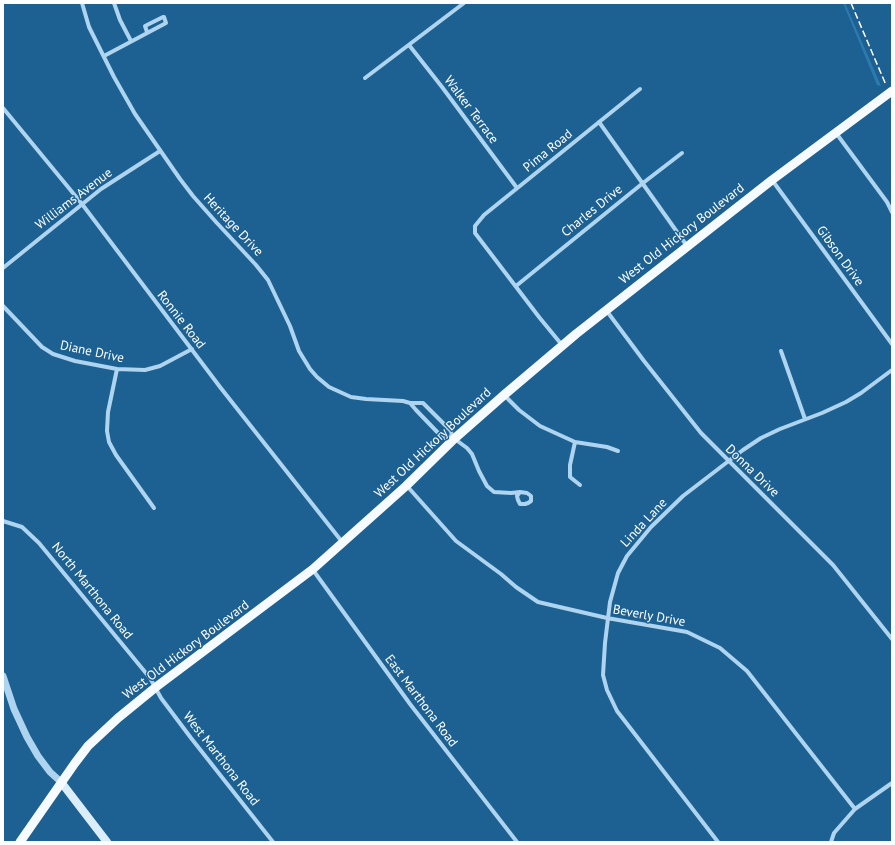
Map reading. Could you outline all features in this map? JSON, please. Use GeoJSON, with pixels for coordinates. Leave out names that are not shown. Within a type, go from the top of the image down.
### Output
{"type":"FeatureCollection","features":[{"type":"Feature","properties":{"kind":"main road","name":"West Old Hickory Boulevard"},"geometry":{"type":"LineString","coordinates":[[20,842],[61,782],[88,746],[118,718],[156,687],[313,569],[343,544],[406,486],[453,438],[562,345],[772,180],[892,91]]}},
{"type":"Feature","properties":{"kind":"main road"},"geometry":{"type":"LineString","coordinates":[[61,782],[107,842]]}},
{"type":"Feature","properties":{"kind":"street","name":"Heritage Drive"},"geometry":{"type":"LineString","coordinates":[[82,3],[88,27],[123,93],[160,151],[180,179],[200,204],[248,255],[268,280],[290,326],[299,351],[310,369],[329,387],[351,397],[423,403],[451,431],[453,438]]}},
{"type":"Feature","properties":{"kind":"street"},"geometry":{"type":"LineString","coordinates":[[114,3],[120,20],[131,41]]}},
{"type":"Feature","properties":{"kind":"street"},"geometry":{"type":"LineString","coordinates":[[365,78],[464,3]]}},
{"type":"Feature","properties":{"kind":"street"},"geometry":{"type":"LineString","coordinates":[[104,56],[166,23],[164,17],[145,26],[147,32]]}},
{"type":"Feature","properties":{"kind":"street","name":"Walker Terrace"},"geometry":{"type":"LineString","coordinates":[[409,45],[517,188]]}},
{"type":"Feature","properties":{"kind":"street","name":"Pima Road"},"geometry":{"type":"LineString","coordinates":[[516,286],[475,232],[475,226],[479,220],[517,188],[640,89]]}},
{"type":"Feature","properties":{"kind":"street","name":"Ronnie Road"},"geometry":{"type":"LineString","coordinates":[[3,108],[82,204],[162,312],[343,544]]}},
{"type":"Feature","properties":{"kind":"street"},"geometry":{"type":"LineString","coordinates":[[599,122],[687,246]]}},
{"type":"Feature","properties":{"kind":"street"},"geometry":{"type":"LineString","coordinates":[[835,132],[887,202],[892,212]]}},
{"type":"Feature","properties":{"kind":"street","name":"Williams Avenue"},"geometry":{"type":"LineString","coordinates":[[3,268],[101,189],[160,151]]}},
{"type":"Feature","properties":{"kind":"street","name":"Charles Drive"},"geometry":{"type":"LineString","coordinates":[[516,286],[682,153]]}},
{"type":"Feature","properties":{"kind":"street","name":"Gibson Drive"},"geometry":{"type":"LineString","coordinates":[[772,180],[892,344]]}},
{"type":"Feature","properties":{"kind":"street"},"geometry":{"type":"LineString","coordinates":[[516,286],[562,345]]}},
{"type":"Feature","properties":{"kind":"street","name":"Diane Drive"},"geometry":{"type":"LineString","coordinates":[[3,306],[37,343],[53,354],[75,361],[117,369],[145,370],[160,366],[192,349]]}},
{"type":"Feature","properties":{"kind":"street","name":"Donna Drive"},"geometry":{"type":"LineString","coordinates":[[606,310],[686,415],[728,461],[833,565],[892,639]]}},
{"type":"Feature","properties":{"kind":"street"},"geometry":{"type":"LineString","coordinates":[[780,351],[805,419]]}},
{"type":"Feature","properties":{"kind":"street"},"geometry":{"type":"LineString","coordinates":[[117,369],[108,412],[107,431],[109,442],[116,455],[154,508]]}},
{"type":"Feature","properties":{"kind":"street","name":"Linda Lane"},"geometry":{"type":"LineString","coordinates":[[718,842],[624,720],[612,702],[607,690],[604,675],[607,618],[618,573],[622,563],[634,546],[651,527],[683,496],[728,461],[761,438],[832,409],[861,393],[892,370]]}},
{"type":"Feature","properties":{"kind":"street"},"geometry":{"type":"LineString","coordinates":[[504,395],[519,410],[540,426],[574,442],[618,451]]}},
{"type":"Feature","properties":{"kind":"street","name":"Heritage Drive"},"geometry":{"type":"LineString","coordinates":[[410,403],[443,438],[453,438],[467,448],[472,454],[482,477],[490,489],[494,492],[520,492]]}},
{"type":"Feature","properties":{"kind":"street"},"geometry":{"type":"LineString","coordinates":[[574,442],[570,465],[570,477],[580,486]]}},
{"type":"Feature","properties":{"kind":"street","name":"Beverly Drive"},"geometry":{"type":"LineString","coordinates":[[406,486],[456,541],[538,602],[607,618],[687,632],[720,648],[747,671],[855,808]]}},
{"type":"Feature","properties":{"kind":"street","name":"North Marthona Road"},"geometry":{"type":"LineString","coordinates":[[3,521],[22,527],[39,543],[156,687]]}},
{"type":"Feature","properties":{"kind":"street","name":"East Marthona Road"},"geometry":{"type":"LineString","coordinates":[[313,569],[398,689],[517,842]]}},
{"type":"Feature","properties":{"kind":"street"},"geometry":{"type":"LineString","coordinates":[[3,676],[14,709],[27,737],[38,756],[50,772],[61,782]]}},
{"type":"Feature","properties":{"kind":"street","name":"West Marthona Road"},"geometry":{"type":"LineString","coordinates":[[156,687],[161,698],[273,842]]}},
{"type":"Feature","properties":{"kind":"street"},"geometry":{"type":"LineString","coordinates":[[831,842],[834,833],[855,808],[892,783]]}},
{"type":"Feature","properties":{"kind":"shaded area"},"geometry":{"type":"Polygon","coordinates":[[[843,3],[845,3],[881,86],[877,85],[843,3]]]}},
{"type":"Feature","properties":{"kind":"railway"},"geometry":{"type":"LineString","coordinates":[[851,3],[886,85]]}}]}
